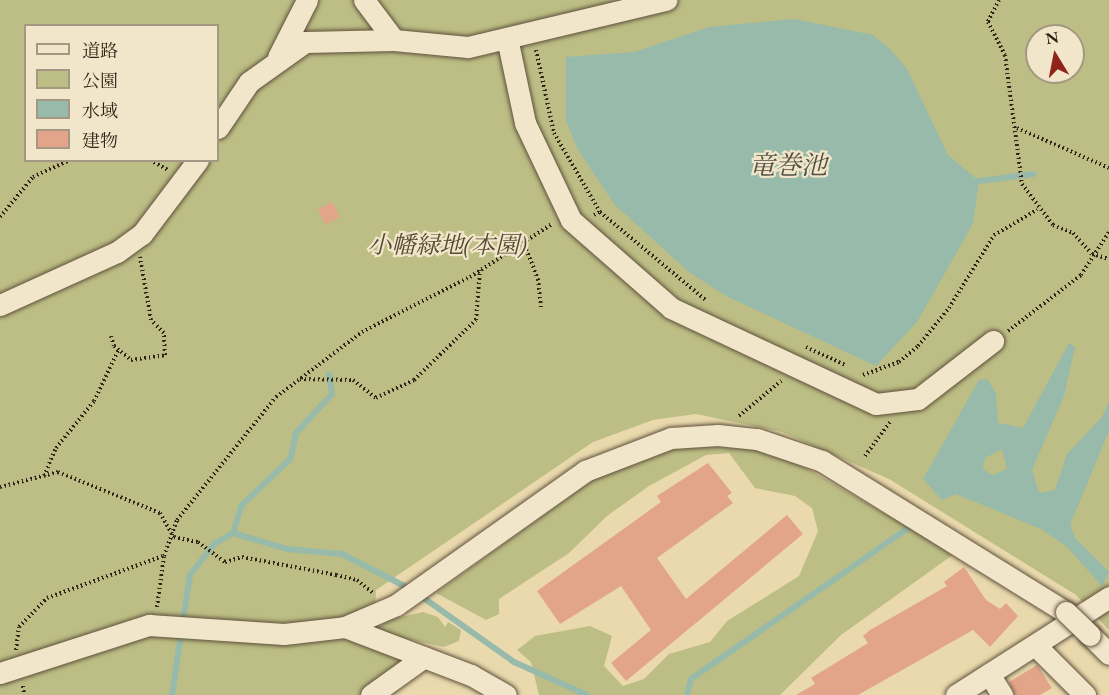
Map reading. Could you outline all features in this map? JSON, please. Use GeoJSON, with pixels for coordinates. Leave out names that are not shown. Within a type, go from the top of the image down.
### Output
{"type":"FeatureCollection","features":[{"type":"Feature","properties":{"kind":"street"},"geometry":{"type":"LineString","coordinates":[[278,57],[307,0]]}},
{"type":"Feature","properties":{"kind":"street"},"geometry":{"type":"LineString","coordinates":[[364,0],[394,40]]}},
{"type":"Feature","properties":{"kind":"street"},"geometry":{"type":"LineString","coordinates":[[219,127],[249,82],[278,57],[305,42],[394,40],[468,47],[666,0]]}},
{"type":"Feature","properties":{"kind":"street"},"geometry":{"type":"LineString","coordinates":[[507,38],[525,123],[572,219],[671,308],[795,370],[876,404],[901,403],[918,399],[993,341]]}},
{"type":"Feature","properties":{"kind":"street"},"geometry":{"type":"LineString","coordinates":[[0,305],[39,291],[135,239],[196,162]]}},
{"type":"Feature","properties":{"kind":"street"},"geometry":{"type":"LineString","coordinates":[[6,669],[161,618],[198,628],[284,634],[345,627],[396,605],[585,471],[672,438],[718,435],[775,444],[822,461],[1066,612],[1109,654]]}},
{"type":"Feature","properties":{"kind":"street"},"geometry":{"type":"LineString","coordinates":[[956,695],[1109,597]]}},
{"type":"Feature","properties":{"kind":"street"},"geometry":{"type":"LineString","coordinates":[[345,627],[424,657],[506,695]]}},
{"type":"Feature","properties":{"kind":"street"},"geometry":{"type":"LineString","coordinates":[[1035,645],[1085,695]]}},
{"type":"Feature","properties":{"kind":"street"},"geometry":{"type":"LineString","coordinates":[[371,695],[424,657]]}},
{"type":"Feature","properties":{"kind":"street"},"geometry":{"type":"LineString","coordinates":[[989,674],[1002,695]]}},
{"type":"Feature","properties":{"kind":"path"},"geometry":{"type":"LineString","coordinates":[[999,0],[988,22],[1005,55],[1017,128],[1022,184],[1037,210],[1073,233],[1092,254],[1109,259]]}},
{"type":"Feature","properties":{"kind":"path"},"geometry":{"type":"LineString","coordinates":[[533,32],[554,133],[600,212],[655,263],[714,306]]}},
{"type":"Feature","properties":{"kind":"path"},"geometry":{"type":"LineString","coordinates":[[1017,128],[1109,168]]}},
{"type":"Feature","properties":{"kind":"path"},"geometry":{"type":"LineString","coordinates":[[0,217],[33,177],[65,162]]}},
{"type":"Feature","properties":{"kind":"path"},"geometry":{"type":"LineString","coordinates":[[793,344],[826,352],[859,377],[899,362],[949,308],[994,235],[1037,210]]}},
{"type":"Feature","properties":{"kind":"path"},"geometry":{"type":"LineString","coordinates":[[161,618],[164,556],[171,534],[217,468],[276,398],[362,332],[572,219],[600,212]]}},
{"type":"Feature","properties":{"kind":"path"},"geometry":{"type":"LineString","coordinates":[[993,341],[1066,289],[1109,232]]}},
{"type":"Feature","properties":{"kind":"path"},"geometry":{"type":"LineString","coordinates":[[111,336],[119,350],[131,360],[165,355],[165,333],[151,320],[135,239]]}},
{"type":"Feature","properties":{"kind":"path"},"geometry":{"type":"LineString","coordinates":[[523,241],[538,279],[542,308]]}},
{"type":"Feature","properties":{"kind":"path"},"geometry":{"type":"LineString","coordinates":[[299,379],[353,380],[376,398],[414,380],[476,320],[480,269]]}},
{"type":"Feature","properties":{"kind":"path"},"geometry":{"type":"LineString","coordinates":[[45,476],[56,448],[94,400],[119,350]]}},
{"type":"Feature","properties":{"kind":"path"},"geometry":{"type":"LineString","coordinates":[[736,419],[795,370]]}},
{"type":"Feature","properties":{"kind":"path"},"geometry":{"type":"LineString","coordinates":[[866,456],[901,403]]}},
{"type":"Feature","properties":{"kind":"path"},"geometry":{"type":"LineString","coordinates":[[0,487],[58,472],[160,513],[171,534],[198,542],[213,557],[225,562],[242,557],[357,580],[376,595]]}},
{"type":"Feature","properties":{"kind":"path"},"geometry":{"type":"LineString","coordinates":[[24,695],[6,669],[13,640],[47,598],[164,556]]}},
{"type":"Feature","properties":{"kind":"green space","name":"小幡緑地(本園)"},"geometry":{"type":"Polygon","coordinates":[[[0,0],[1109,0],[1109,630],[1076,595],[889,479],[782,432],[696,414],[653,420],[593,442],[376,590],[374,631],[388,620],[423,612],[438,617],[445,627],[448,622],[461,630],[459,641],[444,647],[375,632],[410,664],[364,695],[0,695],[0,0]]]}},
{"type":"Feature","properties":{"kind":"green space"},"geometry":{"type":"Polygon","coordinates":[[[696,445],[760,450],[806,468],[954,554],[841,635],[780,695],[539,695],[531,662],[517,650],[535,636],[590,626],[612,636],[604,666],[623,686],[644,679],[669,654],[710,642],[727,621],[799,576],[818,531],[812,508],[795,496],[755,488],[729,453],[706,455],[649,486],[607,516],[569,553],[499,599],[499,614],[486,620],[436,593],[594,479],[658,451],[696,445]]]}},
{"type":"Feature","properties":{"kind":"water","name":"竜巻池"},"geometry":{"type":"Polygon","coordinates":[[[794,19],[873,35],[891,50],[907,69],[948,155],[979,181],[973,223],[961,245],[917,322],[876,366],[726,296],[689,272],[615,205],[578,150],[566,121],[566,57],[634,52],[709,27],[794,19]]]}},
{"type":"Feature","properties":{"kind":"water"},"geometry":{"type":"Polygon","coordinates":[[[1069,343],[1075,347],[1064,396],[1032,470],[1039,493],[1055,490],[1067,454],[1102,417],[1109,401],[1109,431],[1070,525],[1076,539],[1109,572],[1102,586],[1067,547],[1041,529],[956,494],[942,500],[923,479],[979,380],[987,379],[996,393],[998,423],[1023,428],[1069,343]],[[1002,449],[985,458],[983,469],[992,475],[1007,469],[1002,449]]]}},
{"type":"Feature","properties":{"kind":"building"},"geometry":{"type":"Polygon","coordinates":[[[332,202],[340,217],[326,225],[318,210],[332,202]]]}},
{"type":"Feature","properties":{"kind":"building"},"geometry":{"type":"Polygon","coordinates":[[[708,463],[732,493],[727,496],[733,503],[657,558],[686,599],[787,515],[803,534],[626,681],[611,663],[651,630],[621,586],[560,624],[537,591],[661,502],[657,496],[708,463]]]}},
{"type":"Feature","properties":{"kind":"building"},"geometry":{"type":"Polygon","coordinates":[[[964,567],[986,600],[1000,609],[1006,603],[1018,616],[990,647],[973,630],[858,695],[796,695],[815,684],[811,678],[868,643],[863,636],[870,630],[947,586],[944,582],[964,567]]]}},
{"type":"Feature","properties":{"kind":"building"},"geometry":{"type":"Polygon","coordinates":[[[1037,665],[1052,688],[1040,695],[1015,695],[1009,682],[1037,665]]]}},
{"type":"Feature","properties":{"kind":"waterway"},"geometry":{"type":"LineString","coordinates":[[972,182],[1033,174]]}},
{"type":"Feature","properties":{"kind":"waterway"},"geometry":{"type":"LineString","coordinates":[[172,695],[190,575],[214,544],[233,533],[241,506],[291,458],[296,433],[332,394],[329,374]]}},
{"type":"Feature","properties":{"kind":"waterway"},"geometry":{"type":"LineString","coordinates":[[687,695],[691,679],[910,527]]}},
{"type":"Feature","properties":{"kind":"waterway"},"geometry":{"type":"LineString","coordinates":[[233,533],[287,549],[342,554],[410,589]]}},
{"type":"Feature","properties":{"kind":"waterway"},"geometry":{"type":"LineString","coordinates":[[418,594],[514,662],[587,695]]}}]}
